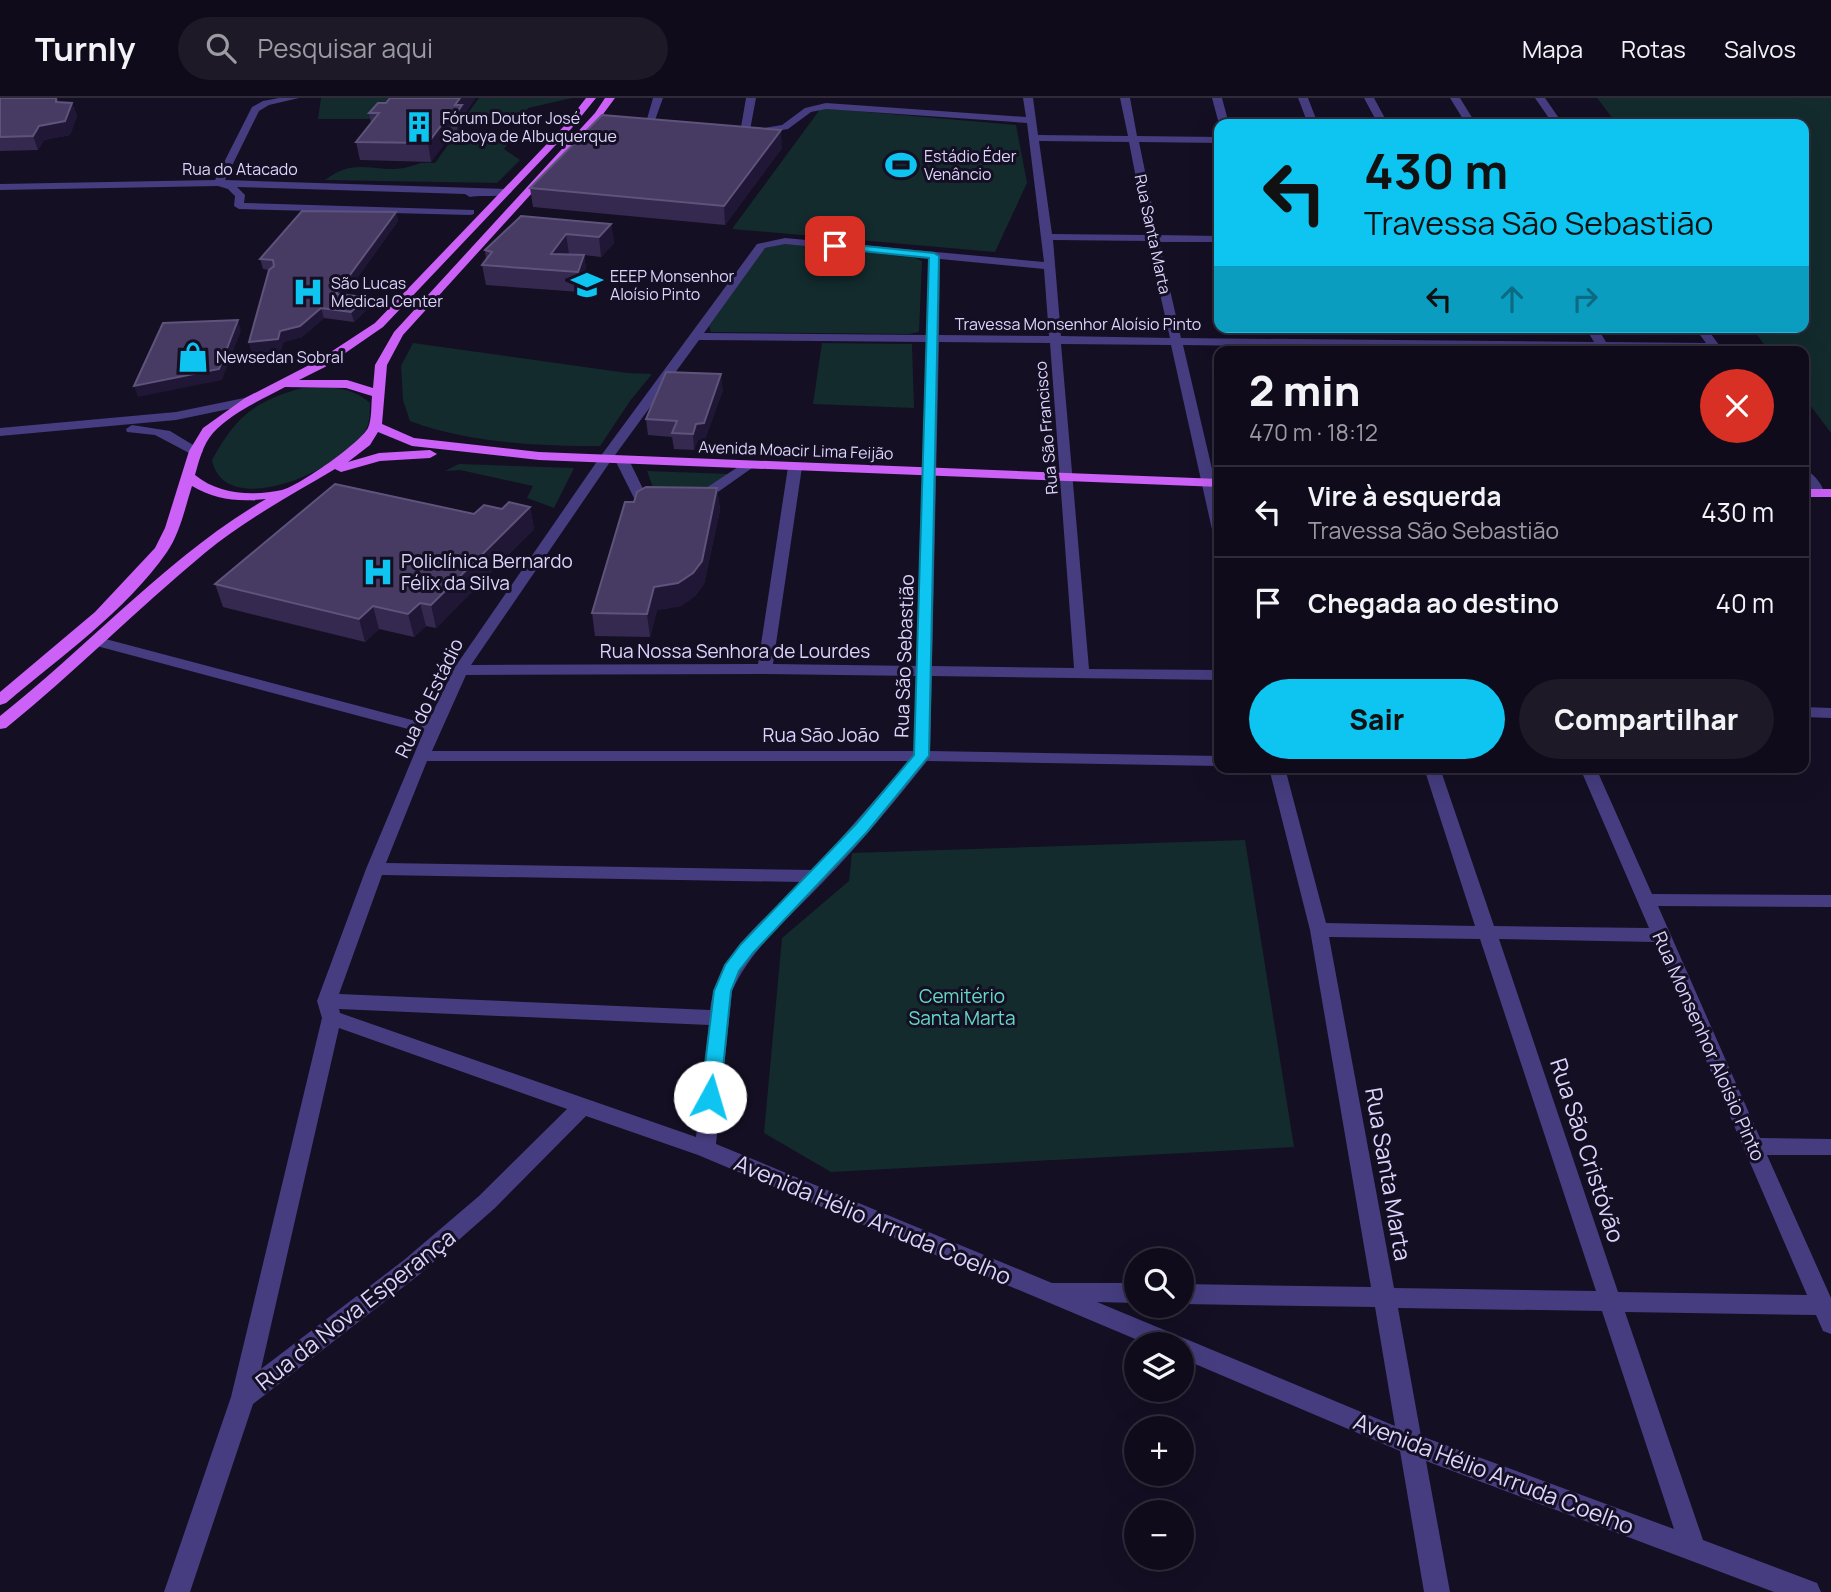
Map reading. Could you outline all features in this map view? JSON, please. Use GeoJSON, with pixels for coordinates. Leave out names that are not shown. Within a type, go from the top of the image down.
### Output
{"type":"FeatureCollection","features":[{"type":"Feature","properties":{"kind":"main road"},"geometry":{"type":"LineString","coordinates":[[0,700],[100,615],[145,570],[162,548],[172,528],[187,475],[196,451],[208,431],[249,401],[321,364],[369,333],[476,214],[507,192],[568,127],[591,98]]}},
{"type":"Feature","properties":{"kind":"main road"},"geometry":{"type":"LineString","coordinates":[[316,477],[356,450],[376,425],[381,365],[398,334],[598,115],[610,98]]}},
{"type":"Feature","properties":{"kind":"main road"},"geometry":{"type":"LineString","coordinates":[[278,385],[347,384],[379,394]]}},
{"type":"Feature","properties":{"kind":"main road"},"geometry":{"type":"LineString","coordinates":[[376,425],[412,442],[539,456]]}},
{"type":"Feature","properties":{"kind":"main road"},"geometry":{"type":"LineString","coordinates":[[0,724],[57,679],[201,549],[287,491],[354,463],[403,454],[539,456]]}},
{"type":"Feature","properties":{"kind":"main road","name":"Avenida Moacir Lima Feijão"},"geometry":{"type":"LineString","coordinates":[[539,456],[1213,483]]}},
{"type":"Feature","properties":{"kind":"main road"},"geometry":{"type":"LineString","coordinates":[[187,475],[214,494],[255,496],[287,491]]}},
{"type":"Feature","properties":{"kind":"street"},"geometry":{"type":"LineString","coordinates":[[295,98],[278,100],[255,109],[219,183],[238,191],[239,206],[476,214]]}},
{"type":"Feature","properties":{"kind":"street"},"geometry":{"type":"LineString","coordinates":[[631,128],[651,131],[658,98]]}},
{"type":"Feature","properties":{"kind":"street"},"geometry":{"type":"LineString","coordinates":[[751,98],[740,133],[785,127],[808,110],[841,102],[1031,120]]}},
{"type":"Feature","properties":{"kind":"street","name":"Rua São Francisco"},"geometry":{"type":"LineString","coordinates":[[1028,98],[1047,237],[1082,673]]}},
{"type":"Feature","properties":{"kind":"street","name":"Rua Santa Marta"},"geometry":{"type":"LineString","coordinates":[[1125,98],[1176,341],[1213,483]]}},
{"type":"Feature","properties":{"kind":"street"},"geometry":{"type":"LineString","coordinates":[[1217,98],[1223,119]]}},
{"type":"Feature","properties":{"kind":"street"},"geometry":{"type":"LineString","coordinates":[[1303,98],[1310,119]]}},
{"type":"Feature","properties":{"kind":"street"},"geometry":{"type":"LineString","coordinates":[[1370,98],[1380,119]]}},
{"type":"Feature","properties":{"kind":"street"},"geometry":{"type":"LineString","coordinates":[[1455,98],[1468,119]]}},
{"type":"Feature","properties":{"kind":"street"},"geometry":{"type":"LineString","coordinates":[[1540,98],[1555,119]]}},
{"type":"Feature","properties":{"kind":"street"},"geometry":{"type":"LineString","coordinates":[[598,115],[611,121]]}},
{"type":"Feature","properties":{"kind":"street"},"geometry":{"type":"LineString","coordinates":[[1034,138],[1214,140]]}},
{"type":"Feature","properties":{"kind":"street","name":"Rua do Atacado"},"geometry":{"type":"LineString","coordinates":[[0,187],[219,183],[507,192]]}},
{"type":"Feature","properties":{"kind":"street"},"geometry":{"type":"LineString","coordinates":[[246,208],[255,198],[281,184]]}},
{"type":"Feature","properties":{"kind":"street"},"geometry":{"type":"LineString","coordinates":[[476,214],[461,206],[461,200],[480,191]]}},
{"type":"Feature","properties":{"kind":"street"},"geometry":{"type":"LineString","coordinates":[[1047,237],[1214,239]]}},
{"type":"Feature","properties":{"kind":"street","name":"Rua do Estádio"},"geometry":{"type":"LineString","coordinates":[[243,1397],[330,1009],[375,869],[432,730],[460,670],[605,460],[761,246],[785,241],[934,256]]}},
{"type":"Feature","properties":{"kind":"street"},"geometry":{"type":"LineString","coordinates":[[934,256],[1048,266]]}},
{"type":"Feature","properties":{"kind":"street","name":"Rua São Sebastião"},"geometry":{"type":"LineString","coordinates":[[705,1150],[722,991],[731,969],[747,948],[819,876],[922,756],[934,256]]}},
{"type":"Feature","properties":{"kind":"street","name":"Travessa Monsenhor Aloísio Pinto"},"geometry":{"type":"LineString","coordinates":[[694,336],[1176,341],[1273,346]]}},
{"type":"Feature","properties":{"kind":"street"},"geometry":{"type":"LineString","coordinates":[[0,432],[176,416],[249,401]]}},
{"type":"Feature","properties":{"kind":"street"},"geometry":{"type":"LineString","coordinates":[[0,441],[153,429],[178,438],[196,451]]}},
{"type":"Feature","properties":{"kind":"street"},"geometry":{"type":"LineString","coordinates":[[622,460],[641,499],[664,500]]}},
{"type":"Feature","properties":{"kind":"street"},"geometry":{"type":"LineString","coordinates":[[687,501],[698,501],[747,465]]}},
{"type":"Feature","properties":{"kind":"street"},"geometry":{"type":"LineString","coordinates":[[765,669],[795,467]]}},
{"type":"Feature","properties":{"kind":"street"},"geometry":{"type":"LineString","coordinates":[[99,642],[432,730]]}},
{"type":"Feature","properties":{"kind":"street","name":"Rua Nossa Senhora de Lourdes"},"geometry":{"type":"LineString","coordinates":[[460,670],[765,669],[1214,675]]}},
{"type":"Feature","properties":{"kind":"street"},"geometry":{"type":"LineString","coordinates":[[1809,712],[1831,713]]}},
{"type":"Feature","properties":{"kind":"street","name":"Rua São João"},"geometry":{"type":"LineString","coordinates":[[422,756],[922,756],[1214,761]]}},
{"type":"Feature","properties":{"kind":"street","name":"Rua Santa Marta"},"geometry":{"type":"LineString","coordinates":[[1278,773],[1319,930],[1437,1592]]}},
{"type":"Feature","properties":{"kind":"street","name":"Rua São Cristóvão"},"geometry":{"type":"LineString","coordinates":[[1434,773],[1693,1549]]}},
{"type":"Feature","properties":{"kind":"street","name":"Rua Monsenhor Aloísio Pinto"},"geometry":{"type":"LineString","coordinates":[[1590,773],[1827,1314]]}},
{"type":"Feature","properties":{"kind":"street"},"geometry":{"type":"LineString","coordinates":[[375,869],[819,876]]}},
{"type":"Feature","properties":{"kind":"street"},"geometry":{"type":"LineString","coordinates":[[1644,900],[1831,901]]}},
{"type":"Feature","properties":{"kind":"street"},"geometry":{"type":"LineString","coordinates":[[1319,930],[1660,935]]}},
{"type":"Feature","properties":{"kind":"street"},"geometry":{"type":"LineString","coordinates":[[330,1009],[719,1018]]}},
{"type":"Feature","properties":{"kind":"street","name":"Avenida Hélio Arruda Coelho"},"geometry":{"type":"LineString","coordinates":[[330,1009],[705,1150],[1144,1332]]}},
{"type":"Feature","properties":{"kind":"street","name":"Rua da Nova Esperança"},"geometry":{"type":"LineString","coordinates":[[177,1592],[243,1397],[412,1267],[487,1202],[583,1106]]}},
{"type":"Feature","properties":{"kind":"street"},"geometry":{"type":"LineString","coordinates":[[1753,1146],[1831,1147]]}},
{"type":"Feature","properties":{"kind":"street"},"geometry":{"type":"LineString","coordinates":[[1046,1291],[1124,1293]]}},
{"type":"Feature","properties":{"kind":"street"},"geometry":{"type":"LineString","coordinates":[[1194,1293],[1610,1302],[1827,1314]]}},
{"type":"Feature","properties":{"kind":"street","name":"Avenida Hélio Arruda Coelho"},"geometry":{"type":"LineString","coordinates":[[1194,1353],[1409,1443],[1808,1592]]}},
{"type":"Feature","properties":{"kind":"green space"},"geometry":{"type":"Polygon","coordinates":[[[321,98],[403,98],[385,119],[318,119],[321,98]]]}},
{"type":"Feature","properties":{"kind":"green space"},"geometry":{"type":"Polygon","coordinates":[[[479,98],[572,98],[528,108],[517,123],[463,120],[479,98]]]}},
{"type":"Feature","properties":{"kind":"green space"},"geometry":{"type":"Polygon","coordinates":[[[1597,98],[1831,98],[1831,433],[1809,404],[1809,346],[1765,346],[1756,333],[1809,333],[1809,119],[1613,119],[1597,98]]]}},
{"type":"Feature","properties":{"kind":"green space","name":"Estádio Éder Venâncio"},"geometry":{"type":"Polygon","coordinates":[[[821,108],[1016,125],[1027,183],[995,252],[732,229],[821,108]]]}},
{"type":"Feature","properties":{"kind":"green space"},"geometry":{"type":"Polygon","coordinates":[[[514,134],[504,149],[520,160],[497,183],[325,180],[357,167],[397,169],[421,163],[435,163],[455,135],[514,134]]]}},
{"type":"Feature","properties":{"kind":"green space"},"geometry":{"type":"Polygon","coordinates":[[[782,243],[922,261],[919,332],[711,332],[709,326],[763,249],[782,243]]]}},
{"type":"Feature","properties":{"kind":"green space"},"geometry":{"type":"Polygon","coordinates":[[[413,343],[627,373],[652,374],[600,446],[479,439],[410,421],[403,400],[401,366],[413,343]]]}},
{"type":"Feature","properties":{"kind":"green space"},"geometry":{"type":"Polygon","coordinates":[[[822,343],[912,344],[914,408],[813,404],[822,343]]]}},
{"type":"Feature","properties":{"kind":"green space"},"geometry":{"type":"Polygon","coordinates":[[[302,388],[347,390],[370,403],[368,425],[358,441],[316,471],[290,482],[263,488],[240,488],[222,479],[212,460],[239,421],[259,405],[302,388]]]}},
{"type":"Feature","properties":{"kind":"green space"},"geometry":{"type":"Polygon","coordinates":[[[459,464],[574,468],[554,508],[527,498],[533,486],[460,470],[445,471],[459,464]]]}},
{"type":"Feature","properties":{"kind":"green space"},"geometry":{"type":"Polygon","coordinates":[[[647,471],[729,474],[702,494],[655,493],[647,471]]]}},
{"type":"Feature","properties":{"kind":"green space","name":"Cemitério Santa Marta"},"geometry":{"type":"Polygon","coordinates":[[[1245,840],[1294,1147],[831,1172],[764,1133],[782,938],[849,881],[852,853],[1245,840]]]}},
{"type":"Feature","properties":{"kind":"building"},"geometry":{"type":"Polygon","coordinates":[[[0,98],[56,98],[56,102],[72,103],[65,121],[39,126],[33,136],[0,137],[0,98]]]}},
{"type":"Feature","properties":{"kind":"building"},"geometry":{"type":"Polygon","coordinates":[[[390,98],[460,98],[455,105],[462,105],[455,115],[449,115],[428,143],[356,142],[379,113],[369,113],[378,103],[386,103],[390,98]]]}},
{"type":"Feature","properties":{"kind":"building"},"geometry":{"type":"Polygon","coordinates":[[[602,115],[781,130],[724,206],[530,188],[602,115]]]}},
{"type":"Feature","properties":{"kind":"building","name":"São Lucas Medical Center"},"geometry":{"type":"Polygon","coordinates":[[[302,211],[396,212],[336,294],[366,297],[351,312],[321,308],[300,326],[280,331],[278,339],[249,342],[269,270],[274,266],[273,260],[260,259],[302,211]]]}},
{"type":"Feature","properties":{"kind":"building"},"geometry":{"type":"Polygon","coordinates":[[[521,216],[611,224],[599,237],[566,234],[551,254],[584,255],[578,272],[482,265],[492,252],[485,250],[521,216]]]}},
{"type":"Feature","properties":{"kind":"building","name":"Newsedan Sobral"},"geometry":{"type":"Polygon","coordinates":[[[238,320],[219,369],[134,386],[163,323],[238,320]]]}},
{"type":"Feature","properties":{"kind":"building"},"geometry":{"type":"Polygon","coordinates":[[[666,372],[721,374],[704,423],[696,424],[693,434],[672,433],[677,421],[646,419],[666,372]]]}},
{"type":"Feature","properties":{"kind":"building","name":"Policlínica Bernardo Félix da Silva"},"geometry":{"type":"Polygon","coordinates":[[[335,484],[474,514],[484,505],[502,509],[509,502],[530,507],[431,605],[420,603],[408,614],[373,606],[359,619],[215,584],[335,484]]]}},
{"type":"Feature","properties":{"kind":"building"},"geometry":{"type":"Polygon","coordinates":[[[646,487],[717,488],[702,561],[693,573],[678,583],[654,587],[647,614],[592,613],[625,502],[634,502],[637,492],[646,487]]]}},
{"type":"Feature","properties":{"kind":"place","name":"Fórum Doutor José Saboya de Albuquerque"},"geometry":{"type":"Point","coordinates":[419,127]}},
{"type":"Feature","properties":{"kind":"place","name":"Estádio Éder Venâncio"},"geometry":{"type":"Point","coordinates":[901,165]}},
{"type":"Feature","properties":{"kind":"place","name":"EEEP Monsenhor Aloísio Pinto"},"geometry":{"type":"Point","coordinates":[587,285]}},
{"type":"Feature","properties":{"kind":"place","name":"São Lucas Medical Center"},"geometry":{"type":"Point","coordinates":[308,292]}},
{"type":"Feature","properties":{"kind":"place","name":"Newsedan Sobral"},"geometry":{"type":"Point","coordinates":[193,357]}},
{"type":"Feature","properties":{"kind":"place","name":"Policlínica Bernardo Félix da Silva"},"geometry":{"type":"Point","coordinates":[378,572]}},
{"type":"Feature","properties":{"kind":"route"},"geometry":{"type":"LineString","coordinates":[[710,1097],[722,991],[731,969],[747,948],[819,876],[922,756],[934,256],[835,246]]}}]}
